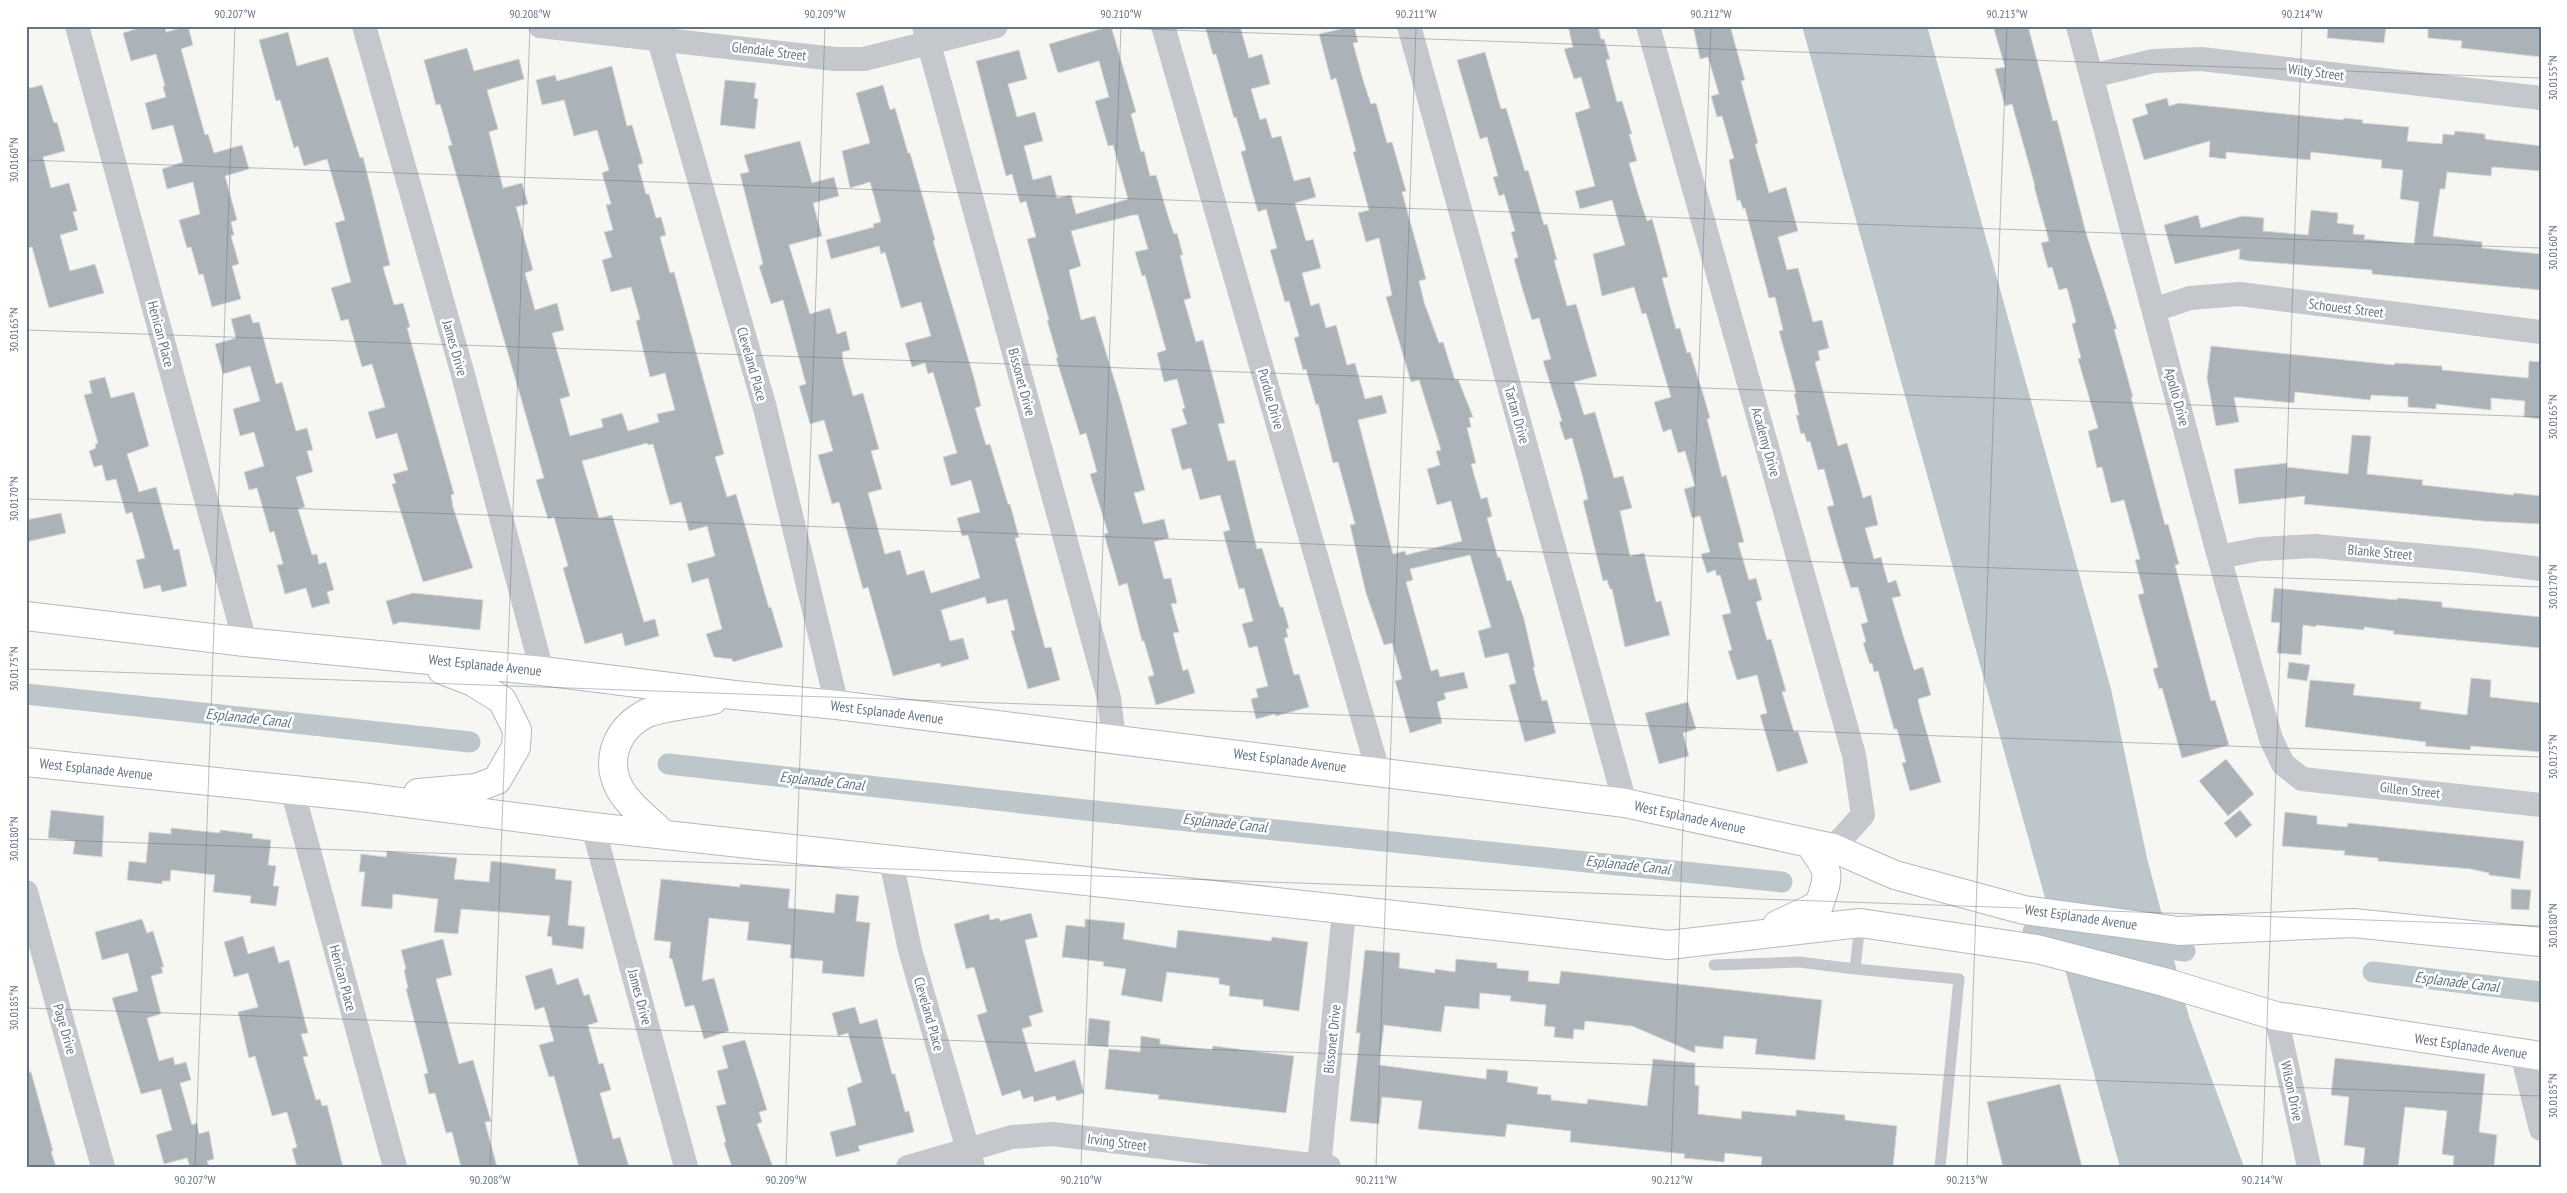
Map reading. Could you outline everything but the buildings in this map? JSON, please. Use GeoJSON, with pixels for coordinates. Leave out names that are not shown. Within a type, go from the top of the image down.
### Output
{"type":"FeatureCollection","features":[{"type":"Feature","properties":{"kind":"main road","name":"West Esplanade Avenue"},"geometry":{"type":"LineString","coordinates":[[26,616],[245,642],[542,671],[734,695],[838,705],[1625,803],[1821,846],[1895,875],[2024,910],[2179,931],[2353,923],[2541,942]]}},
{"type":"Feature","properties":{"kind":"main road"},"geometry":{"type":"LineString","coordinates":[[361,797],[476,788],[497,780],[516,747],[517,730],[502,700],[473,682],[406,657]]}},
{"type":"Feature","properties":{"kind":"main road"},"geometry":{"type":"LineString","coordinates":[[664,835],[625,797],[614,775],[613,754],[618,737],[646,714],[734,695]]}},
{"type":"Feature","properties":{"kind":"main road","name":"West Esplanade Avenue"},"geometry":{"type":"LineString","coordinates":[[26,762],[292,789],[593,828],[1670,946],[1860,923],[2037,950],[2197,992],[2276,1016],[2531,1055]]}},
{"type":"Feature","properties":{"kind":"main road"},"geometry":{"type":"LineString","coordinates":[[1753,936],[1819,904],[1828,880],[1821,846]]}},
{"type":"Feature","properties":{"kind":"street","name":"Henican Place"},"geometry":{"type":"LineString","coordinates":[[77,26],[245,642]]}},
{"type":"Feature","properties":{"kind":"street","name":"James Drive"},"geometry":{"type":"LineString","coordinates":[[364,26],[462,371],[542,671]]}},
{"type":"Feature","properties":{"kind":"street","name":"Glendale Street"},"geometry":{"type":"LineString","coordinates":[[540,26],[657,32],[835,59],[864,59],[926,35],[996,26]]}},
{"type":"Feature","properties":{"kind":"street","name":"Purdue Drive"},"geometry":{"type":"LineString","coordinates":[[1163,26],[1378,771]]}},
{"type":"Feature","properties":{"kind":"street","name":"Tartan Drive"},"geometry":{"type":"LineString","coordinates":[[1409,26],[1625,803]]}},
{"type":"Feature","properties":{"kind":"street","name":"Academy Drive"},"geometry":{"type":"LineString","coordinates":[[1648,26],[1854,755],[1863,816],[1821,846]]}},
{"type":"Feature","properties":{"kind":"street","name":"Apollo Drive"},"geometry":{"type":"LineString","coordinates":[[2078,26],[2219,557],[2271,739],[2283,764]]}},
{"type":"Feature","properties":{"kind":"street","name":"Cleveland Place"},"geometry":{"type":"LineString","coordinates":[[657,32],[765,408],[838,705]]}},
{"type":"Feature","properties":{"kind":"street","name":"Bissonet Drive"},"geometry":{"type":"LineString","coordinates":[[926,35],[1109,698],[1114,740]]}},
{"type":"Feature","properties":{"kind":"street","name":"Wilty Street"},"geometry":{"type":"LineString","coordinates":[[2092,76],[2153,62],[2201,59],[2541,98]]}},
{"type":"Feature","properties":{"kind":"street","name":"Schouest Street"},"geometry":{"type":"LineString","coordinates":[[2154,310],[2190,298],[2240,294],[2541,332]]}},
{"type":"Feature","properties":{"kind":"street","name":"Blanke Street"},"geometry":{"type":"LineString","coordinates":[[2219,557],[2260,549],[2314,546],[2471,560],[2541,569]]}},
{"type":"Feature","properties":{"kind":"street","name":"Gillen Street"},"geometry":{"type":"LineString","coordinates":[[2283,764],[2302,778],[2541,805]]}},
{"type":"Feature","properties":{"kind":"street","name":"Henican Place"},"geometry":{"type":"LineString","coordinates":[[292,789],[395,1167]]}},
{"type":"Feature","properties":{"kind":"street","name":"James Drive"},"geometry":{"type":"LineString","coordinates":[[593,828],[686,1167]]}},
{"type":"Feature","properties":{"kind":"street","name":"Cleveland Place"},"geometry":{"type":"LineString","coordinates":[[891,861],[910,950],[971,1158]]}},
{"type":"Feature","properties":{"kind":"street","name":"Page Drive"},"geometry":{"type":"LineString","coordinates":[[26,892],[103,1167]]}},
{"type":"Feature","properties":{"kind":"street","name":"Bissonet Drive"},"geometry":{"type":"LineString","coordinates":[[1322,1166],[1344,911]]}},
{"type":"Feature","properties":{"kind":"street","name":"Wilson Drive"},"geometry":{"type":"LineString","coordinates":[[2276,1016],[2309,1167]]}},
{"type":"Feature","properties":{"kind":"street"},"geometry":{"type":"LineString","coordinates":[[2531,1055],[2541,1129]]}},
{"type":"Feature","properties":{"kind":"street","name":"Irving Street"},"geometry":{"type":"LineString","coordinates":[[908,1167],[971,1158],[1012,1137],[1052,1134],[1322,1166]]}},
{"type":"Feature","properties":{"kind":"lane"},"geometry":{"type":"LineString","coordinates":[[1855,969],[1860,923]]}},
{"type":"Feature","properties":{"kind":"lane"},"geometry":{"type":"LineString","coordinates":[[1714,965],[1791,962],[1959,979],[1940,1167]]}},
{"type":"Feature","properties":{"kind":"shaded area"},"geometry":{"type":"Polygon","coordinates":[[[1802,26],[1927,26],[2111,689],[2147,858],[2189,1017],[2244,1167],[2120,1167],[1802,26]]]}},
{"type":"Feature","properties":{"kind":"waterway","name":"Esplanade Canal"},"geometry":{"type":"LineString","coordinates":[[26,694],[470,742]]}},
{"type":"Feature","properties":{"kind":"waterway","name":"Esplanade Canal"},"geometry":{"type":"LineString","coordinates":[[668,764],[1140,816],[1782,882]]}},
{"type":"Feature","properties":{"kind":"waterway","name":"Esplanade Canal"},"geometry":{"type":"LineString","coordinates":[[2033,932],[2082,939]]}},
{"type":"Feature","properties":{"kind":"waterway","name":"Esplanade Canal"},"geometry":{"type":"LineString","coordinates":[[2142,946],[2185,951]]}},
{"type":"Feature","properties":{"kind":"waterway","name":"Esplanade Canal"},"geometry":{"type":"LineString","coordinates":[[2373,972],[2541,992]]}}]}
